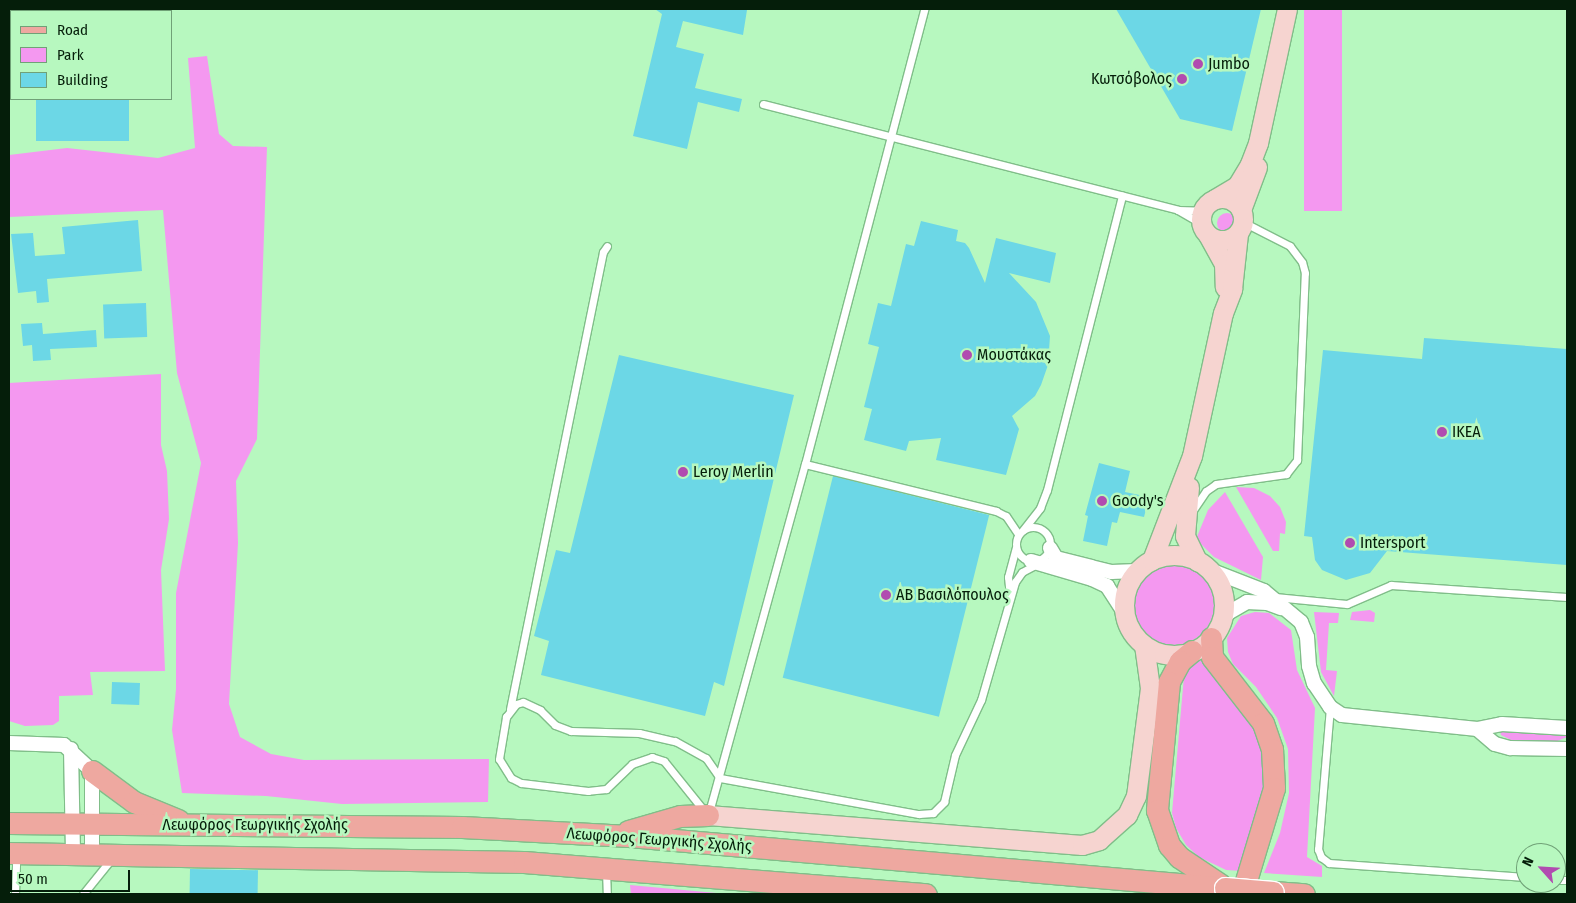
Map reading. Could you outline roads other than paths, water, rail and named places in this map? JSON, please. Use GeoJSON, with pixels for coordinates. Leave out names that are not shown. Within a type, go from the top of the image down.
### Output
{"type":"FeatureCollection","features":[{"type":"Feature","properties":{"kind":"main road"},"geometry":{"type":"LineString","coordinates":[[1192,651],[1180,660],[1169,682],[1157,810],[1168,845],[1179,857],[1234,891],[1274,788],[1272,749],[1263,723],[1212,657],[1216,630]]}},
{"type":"Feature","properties":{"kind":"main road"},"geometry":{"type":"LineString","coordinates":[[92,771],[134,802],[188,824]]}},
{"type":"Feature","properties":{"kind":"main road"},"geometry":{"type":"LineString","coordinates":[[602,835],[637,829],[680,816],[708,815]]}},
{"type":"Feature","properties":{"kind":"main road","name":"Λεωφόρος Γεωργικής Σχολής"},"geometry":{"type":"LineString","coordinates":[[9,823],[462,827],[602,835],[1234,891],[1304,894]]}},
{"type":"Feature","properties":{"kind":"main road","name":"Λεωφόρος Γεωργικής Σχολής"},"geometry":{"type":"LineString","coordinates":[[12,853],[426,858],[606,868],[926,894]]}},
{"type":"Feature","properties":{"kind":"street"},"geometry":{"type":"LineString","coordinates":[[1216,630],[1223,595],[1188,546],[1185,526],[1192,456],[1223,313],[1232,289],[1240,222],[1255,177],[1258,143],[1287,9]]}},
{"type":"Feature","properties":{"kind":"street"},"geometry":{"type":"LineString","coordinates":[[1207,217],[1237,186],[1258,143]]}},
{"type":"Feature","properties":{"kind":"street"},"geometry":{"type":"LineString","coordinates":[[1207,217],[1233,201],[1240,222]]}},
{"type":"Feature","properties":{"kind":"street"},"geometry":{"type":"LineString","coordinates":[[1207,217],[1220,240],[1240,222]]}},
{"type":"Feature","properties":{"kind":"street"},"geometry":{"type":"LineString","coordinates":[[1207,217],[1224,264],[1223,313]]}},
{"type":"Feature","properties":{"kind":"street"},"geometry":{"type":"LineString","coordinates":[[1192,456],[1144,566],[1126,591],[1125,614],[1128,626],[1144,645],[1167,654],[1192,651],[1216,630],[1228,613],[1247,602],[1267,603],[1290,612]]}},
{"type":"Feature","properties":{"kind":"street"},"geometry":{"type":"LineString","coordinates":[[1050,548],[1056,558],[1111,572],[1182,556],[1248,583],[1273,597],[1301,622],[1314,683],[1330,707],[1342,715],[1477,729],[1502,724],[1567,728]]}},
{"type":"Feature","properties":{"kind":"street"},"geometry":{"type":"LineString","coordinates":[[1034,563],[1092,579],[1107,586],[1125,614]]}},
{"type":"Feature","properties":{"kind":"street"},"geometry":{"type":"LineString","coordinates":[[708,815],[1082,845],[1099,840],[1127,815],[1136,796],[1150,688],[1144,645]]}},
{"type":"Feature","properties":{"kind":"street"},"geometry":{"type":"LineString","coordinates":[[1477,729],[1495,744],[1510,748],[1567,749]]}},
{"type":"Feature","properties":{"kind":"street"},"geometry":{"type":"LineString","coordinates":[[9,743],[56,744],[71,749],[92,771],[82,824],[82,854]]}},
{"type":"Feature","properties":{"kind":"street"},"geometry":{"type":"LineString","coordinates":[[71,749],[82,824],[82,854]]}},
{"type":"Feature","properties":{"kind":"lane"},"geometry":{"type":"LineString","coordinates":[[708,815],[720,778],[805,464],[924,9]]}},
{"type":"Feature","properties":{"kind":"lane"},"geometry":{"type":"LineString","coordinates":[[763,104],[890,138],[1207,217]]}},
{"type":"Feature","properties":{"kind":"lane"},"geometry":{"type":"LineString","coordinates":[[1010,596],[1008,577],[1016,548],[1021,532],[1040,508],[1047,490],[1122,195]]}},
{"type":"Feature","properties":{"kind":"lane"},"geometry":{"type":"LineString","coordinates":[[1178,210],[1207,217]]}},
{"type":"Feature","properties":{"kind":"lane"},"geometry":{"type":"LineString","coordinates":[[1185,526],[1196,504],[1216,484],[1286,474],[1297,460],[1305,273],[1302,262],[1290,246],[1240,222]]}},
{"type":"Feature","properties":{"kind":"lane"},"geometry":{"type":"LineString","coordinates":[[607,246],[603,252],[510,709],[498,759],[511,778],[521,783],[578,790],[606,789],[632,764],[641,758],[652,757],[664,761],[708,815]]}},
{"type":"Feature","properties":{"kind":"lane"},"geometry":{"type":"LineString","coordinates":[[805,464],[996,511],[1006,516],[1021,532]]}},
{"type":"Feature","properties":{"kind":"lane"},"geometry":{"type":"LineString","coordinates":[[510,709],[523,702],[532,705],[556,725],[571,730],[639,733],[675,741],[706,758],[720,778],[919,814],[933,813],[944,802],[955,755],[981,700],[1010,596],[1022,572],[1041,560],[1050,548],[1045,532],[1034,527],[1021,532]]}},
{"type":"Feature","properties":{"kind":"lane"},"geometry":{"type":"LineString","coordinates":[[1016,548],[1021,557],[1034,563]]}},
{"type":"Feature","properties":{"kind":"lane"},"geometry":{"type":"LineString","coordinates":[[1273,597],[1347,604],[1391,585],[1567,597]]}},
{"type":"Feature","properties":{"kind":"lane"},"geometry":{"type":"LineString","coordinates":[[1330,707],[1318,849],[1322,857],[1329,863],[1516,877]]}},
{"type":"Feature","properties":{"kind":"lane"},"geometry":{"type":"LineString","coordinates":[[12,853],[15,894]]}},
{"type":"Feature","properties":{"kind":"lane"},"geometry":{"type":"LineString","coordinates":[[83,894],[115,854]]}},
{"type":"Feature","properties":{"kind":"lane"},"geometry":{"type":"LineString","coordinates":[[606,868],[607,894]]}},
{"type":"Feature","properties":{"kind":"place","name":"Jumbo"},"geometry":{"type":"Point","coordinates":[1198,64]}},
{"type":"Feature","properties":{"kind":"place","name":"Κωτσόβολος"},"geometry":{"type":"Point","coordinates":[1182,79]}},
{"type":"Feature","properties":{"kind":"place","name":"Μουστάκας"},"geometry":{"type":"Point","coordinates":[967,355]}},
{"type":"Feature","properties":{"kind":"place","name":"ΙΚΕΑ"},"geometry":{"type":"Point","coordinates":[1442,432]}},
{"type":"Feature","properties":{"kind":"place","name":"Leroy Merlin"},"geometry":{"type":"Point","coordinates":[683,472]}},
{"type":"Feature","properties":{"kind":"place","name":"Goody's"},"geometry":{"type":"Point","coordinates":[1102,501]}},
{"type":"Feature","properties":{"kind":"place","name":"Intersport"},"geometry":{"type":"Point","coordinates":[1350,543]}},
{"type":"Feature","properties":{"kind":"place","name":"ΑΒ Βασιλόπουλος"},"geometry":{"type":"Point","coordinates":[886,595]}}]}
